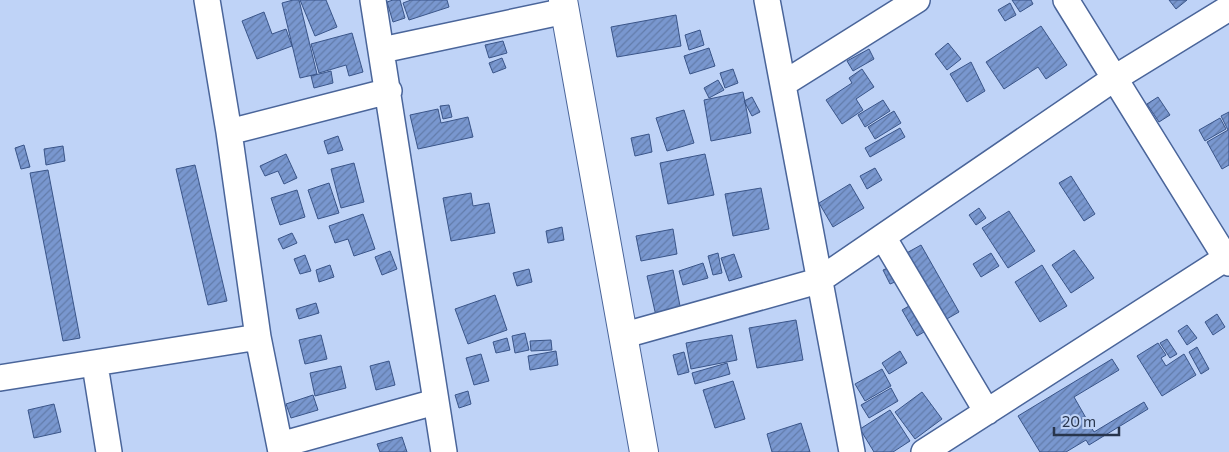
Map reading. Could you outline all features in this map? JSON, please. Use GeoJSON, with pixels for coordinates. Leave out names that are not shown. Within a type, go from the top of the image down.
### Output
{"type":"FeatureCollection","features":[{"type":"Feature","properties":{"kind":"street"},"geometry":{"type":"LineString","coordinates":[[207,0],[229,132],[258,337],[281,449],[435,402]]}},
{"type":"Feature","properties":{"kind":"street"},"geometry":{"type":"LineString","coordinates":[[373,0],[389,91],[444,452]]}},
{"type":"Feature","properties":{"kind":"street"},"geometry":{"type":"LineString","coordinates":[[767,0],[818,281],[852,452]]}},
{"type":"Feature","properties":{"kind":"street"},"geometry":{"type":"LineString","coordinates":[[783,84],[917,0]]}},
{"type":"Feature","properties":{"kind":"street"},"geometry":{"type":"LineString","coordinates":[[924,452],[1227,260],[1066,0]]}},
{"type":"Feature","properties":{"kind":"street"},"geometry":{"type":"LineString","coordinates":[[382,50],[564,5],[625,335],[644,452]]}},
{"type":"Feature","properties":{"kind":"street"},"geometry":{"type":"LineString","coordinates":[[625,335],[818,281],[1115,78],[1229,8]]}},
{"type":"Feature","properties":{"kind":"street"},"geometry":{"type":"LineString","coordinates":[[229,132],[389,91]]}},
{"type":"Feature","properties":{"kind":"street"},"geometry":{"type":"LineString","coordinates":[[883,237],[987,412]]}},
{"type":"Feature","properties":{"kind":"street"},"geometry":{"type":"LineString","coordinates":[[0,378],[94,365],[258,337]]}},
{"type":"Feature","properties":{"kind":"street"},"geometry":{"type":"LineString","coordinates":[[94,365],[109,452]]}},
{"type":"Feature","properties":{"kind":"building"},"geometry":{"type":"Polygon","coordinates":[[[299,0],[317,74],[300,78],[282,3],[299,0]]]}},
{"type":"Feature","properties":{"kind":"building"},"geometry":{"type":"Polygon","coordinates":[[[300,0],[326,0],[337,27],[315,36],[300,0]]]}},
{"type":"Feature","properties":{"kind":"building"},"geometry":{"type":"Polygon","coordinates":[[[400,0],[405,18],[393,22],[387,2],[400,0]]]}},
{"type":"Feature","properties":{"kind":"building"},"geometry":{"type":"Polygon","coordinates":[[[411,0],[447,0],[449,7],[409,20],[403,3],[411,0]]]}},
{"type":"Feature","properties":{"kind":"building"},"geometry":{"type":"Polygon","coordinates":[[[1012,0],[1031,0],[1033,4],[1020,12],[1012,0]]]}},
{"type":"Feature","properties":{"kind":"building"},"geometry":{"type":"Polygon","coordinates":[[[1169,0],[1187,0],[1176,9],[1169,0]]]}},
{"type":"Feature","properties":{"kind":"building"},"geometry":{"type":"Polygon","coordinates":[[[1010,3],[1016,15],[1005,21],[998,10],[1010,3]]]}},
{"type":"Feature","properties":{"kind":"building"},"geometry":{"type":"Polygon","coordinates":[[[264,12],[272,34],[286,29],[292,46],[257,59],[242,21],[264,12]]]}},
{"type":"Feature","properties":{"kind":"building"},"geometry":{"type":"Polygon","coordinates":[[[676,15],[681,46],[617,57],[611,27],[676,15]]]}},
{"type":"Feature","properties":{"kind":"building"},"geometry":{"type":"Polygon","coordinates":[[[1041,26],[1067,65],[1046,79],[1038,67],[1004,89],[986,62],[1041,26]]]}},
{"type":"Feature","properties":{"kind":"building"},"geometry":{"type":"Polygon","coordinates":[[[700,30],[704,45],[689,50],[685,35],[700,30]]]}},
{"type":"Feature","properties":{"kind":"building"},"geometry":{"type":"Polygon","coordinates":[[[352,33],[363,72],[349,76],[346,65],[319,73],[311,44],[352,33]]]}},
{"type":"Feature","properties":{"kind":"building"},"geometry":{"type":"Polygon","coordinates":[[[503,41],[507,53],[489,58],[485,45],[503,41]]]}},
{"type":"Feature","properties":{"kind":"building"},"geometry":{"type":"Polygon","coordinates":[[[948,43],[961,59],[947,70],[935,54],[948,43]]]}},
{"type":"Feature","properties":{"kind":"building"},"geometry":{"type":"Polygon","coordinates":[[[709,48],[715,66],[690,74],[684,56],[709,48]]]}},
{"type":"Feature","properties":{"kind":"building"},"geometry":{"type":"Polygon","coordinates":[[[869,49],[874,59],[853,71],[847,61],[869,49]]]}},
{"type":"Feature","properties":{"kind":"building"},"geometry":{"type":"Polygon","coordinates":[[[502,58],[506,68],[493,73],[489,63],[502,58]]]}},
{"type":"Feature","properties":{"kind":"building"},"geometry":{"type":"Polygon","coordinates":[[[971,62],[985,91],[967,102],[950,74],[971,62]]]}},
{"type":"Feature","properties":{"kind":"building"},"geometry":{"type":"Polygon","coordinates":[[[733,69],[738,83],[725,88],[720,73],[733,69]]]}},
{"type":"Feature","properties":{"kind":"building"},"geometry":{"type":"Polygon","coordinates":[[[862,69],[874,87],[856,99],[863,110],[842,124],[826,100],[852,83],[849,78],[862,69]]]}},
{"type":"Feature","properties":{"kind":"building"},"geometry":{"type":"Polygon","coordinates":[[[331,71],[333,83],[314,88],[311,76],[331,71]]]}},
{"type":"Feature","properties":{"kind":"building"},"geometry":{"type":"Polygon","coordinates":[[[718,80],[724,90],[709,98],[704,88],[718,80]]]}},
{"type":"Feature","properties":{"kind":"building"},"geometry":{"type":"Polygon","coordinates":[[[743,92],[751,133],[711,141],[704,100],[743,92]]]}},
{"type":"Feature","properties":{"kind":"building"},"geometry":{"type":"Polygon","coordinates":[[[752,97],[760,112],[752,116],[744,101],[752,97]]]}},
{"type":"Feature","properties":{"kind":"building"},"geometry":{"type":"Polygon","coordinates":[[[1158,97],[1170,115],[1159,122],[1147,104],[1158,97]]]}},
{"type":"Feature","properties":{"kind":"building"},"geometry":{"type":"Polygon","coordinates":[[[883,100],[890,111],[865,127],[858,115],[883,100]]]}},
{"type":"Feature","properties":{"kind":"building"},"geometry":{"type":"Polygon","coordinates":[[[449,105],[452,117],[443,119],[440,106],[449,105]]]}},
{"type":"Feature","properties":{"kind":"building"},"geometry":{"type":"Polygon","coordinates":[[[438,109],[441,123],[468,117],[473,137],[418,149],[410,115],[438,109]]]}},
{"type":"Feature","properties":{"kind":"building"},"geometry":{"type":"Polygon","coordinates":[[[684,110],[694,143],[667,151],[656,118],[684,110]]]}},
{"type":"Feature","properties":{"kind":"building"},"geometry":{"type":"Polygon","coordinates":[[[894,111],[901,123],[875,139],[868,127],[894,111]]]}},
{"type":"Feature","properties":{"kind":"building"},"geometry":{"type":"Polygon","coordinates":[[[1229,112],[1229,165],[1222,169],[1207,142],[1228,130],[1221,116],[1229,112]]]}},
{"type":"Feature","properties":{"kind":"building"},"geometry":{"type":"Polygon","coordinates":[[[1220,118],[1226,129],[1205,141],[1199,130],[1220,118]]]}},
{"type":"Feature","properties":{"kind":"building"},"geometry":{"type":"Polygon","coordinates":[[[900,128],[905,137],[870,157],[865,148],[900,128]]]}},
{"type":"Feature","properties":{"kind":"building"},"geometry":{"type":"Polygon","coordinates":[[[649,134],[652,152],[635,156],[631,138],[649,134]]]}},
{"type":"Feature","properties":{"kind":"building"},"geometry":{"type":"Polygon","coordinates":[[[338,136],[343,150],[328,154],[324,141],[338,136]]]}},
{"type":"Feature","properties":{"kind":"building"},"geometry":{"type":"Polygon","coordinates":[[[24,145],[30,167],[21,169],[15,148],[24,145]]]}},
{"type":"Feature","properties":{"kind":"building"},"geometry":{"type":"Polygon","coordinates":[[[63,146],[65,161],[46,165],[44,149],[63,146]]]}},
{"type":"Feature","properties":{"kind":"building"},"geometry":{"type":"Polygon","coordinates":[[[286,154],[297,178],[284,184],[278,171],[265,176],[260,166],[286,154]]]}},
{"type":"Feature","properties":{"kind":"building"},"geometry":{"type":"Polygon","coordinates":[[[705,154],[714,195],[668,204],[660,163],[705,154]]]}},
{"type":"Feature","properties":{"kind":"building"},"geometry":{"type":"Polygon","coordinates":[[[354,163],[364,202],[341,208],[331,169],[354,163]]]}},
{"type":"Feature","properties":{"kind":"building"},"geometry":{"type":"Polygon","coordinates":[[[195,165],[227,301],[208,305],[176,169],[195,165]]]}},
{"type":"Feature","properties":{"kind":"building"},"geometry":{"type":"Polygon","coordinates":[[[875,168],[882,180],[867,189],[860,176],[875,168]]]}},
{"type":"Feature","properties":{"kind":"building"},"geometry":{"type":"Polygon","coordinates":[[[48,170],[80,338],[63,341],[30,173],[48,170]]]}},
{"type":"Feature","properties":{"kind":"building"},"geometry":{"type":"Polygon","coordinates":[[[1071,176],[1095,214],[1084,221],[1059,183],[1071,176]]]}},
{"type":"Feature","properties":{"kind":"building"},"geometry":{"type":"Polygon","coordinates":[[[329,183],[339,213],[318,219],[308,190],[329,183]]]}},
{"type":"Feature","properties":{"kind":"building"},"geometry":{"type":"Polygon","coordinates":[[[850,184],[864,208],[833,227],[819,203],[850,184]]]}},
{"type":"Feature","properties":{"kind":"building"},"geometry":{"type":"Polygon","coordinates":[[[761,188],[769,229],[733,236],[725,194],[761,188]]]}},
{"type":"Feature","properties":{"kind":"building"},"geometry":{"type":"Polygon","coordinates":[[[297,190],[305,217],[280,225],[271,198],[297,190]]]}},
{"type":"Feature","properties":{"kind":"building"},"geometry":{"type":"Polygon","coordinates":[[[471,193],[473,206],[489,203],[495,233],[451,241],[443,198],[471,193]]]}},
{"type":"Feature","properties":{"kind":"building"},"geometry":{"type":"Polygon","coordinates":[[[979,208],[986,218],[976,225],[969,215],[979,208]]]}},
{"type":"Feature","properties":{"kind":"building"},"geometry":{"type":"Polygon","coordinates":[[[1009,211],[1035,251],[1008,268],[982,228],[1009,211]]]}},
{"type":"Feature","properties":{"kind":"building"},"geometry":{"type":"Polygon","coordinates":[[[363,214],[375,249],[354,256],[348,239],[335,243],[329,226],[363,214]]]}},
{"type":"Feature","properties":{"kind":"building"},"geometry":{"type":"Polygon","coordinates":[[[562,227],[564,240],[548,243],[546,231],[562,227]]]}},
{"type":"Feature","properties":{"kind":"building"},"geometry":{"type":"Polygon","coordinates":[[[673,229],[677,254],[641,261],[636,236],[673,229]]]}},
{"type":"Feature","properties":{"kind":"building"},"geometry":{"type":"Polygon","coordinates":[[[292,233],[297,243],[283,249],[278,239],[292,233]]]}},
{"type":"Feature","properties":{"kind":"building"},"geometry":{"type":"Polygon","coordinates":[[[921,245],[959,312],[917,336],[902,310],[916,302],[894,260],[921,245]]]}},
{"type":"Feature","properties":{"kind":"building"},"geometry":{"type":"Polygon","coordinates":[[[1074,250],[1094,278],[1071,293],[1052,265],[1074,250]]]}},
{"type":"Feature","properties":{"kind":"building"},"geometry":{"type":"Polygon","coordinates":[[[390,251],[397,269],[382,275],[375,257],[390,251]]]}},
{"type":"Feature","properties":{"kind":"building"},"geometry":{"type":"Polygon","coordinates":[[[718,253],[722,273],[713,275],[708,256],[718,253]]]}},
{"type":"Feature","properties":{"kind":"building"},"geometry":{"type":"Polygon","coordinates":[[[991,253],[999,266],[981,277],[973,264],[991,253]]]}},
{"type":"Feature","properties":{"kind":"building"},"geometry":{"type":"Polygon","coordinates":[[[734,254],[742,277],[729,281],[721,258],[734,254]]]}},
{"type":"Feature","properties":{"kind":"building"},"geometry":{"type":"Polygon","coordinates":[[[305,255],[311,271],[300,274],[294,259],[305,255]]]}},
{"type":"Feature","properties":{"kind":"building"},"geometry":{"type":"Polygon","coordinates":[[[703,263],[708,278],[683,285],[679,271],[703,263]]]}},
{"type":"Feature","properties":{"kind":"building"},"geometry":{"type":"Polygon","coordinates":[[[330,265],[334,277],[319,282],[316,270],[330,265]]]}},
{"type":"Feature","properties":{"kind":"building"},"geometry":{"type":"Polygon","coordinates":[[[1042,265],[1067,306],[1040,322],[1015,282],[1042,265]]]}},
{"type":"Feature","properties":{"kind":"building"},"geometry":{"type":"Polygon","coordinates":[[[893,266],[900,280],[890,284],[883,270],[893,266]]]}},
{"type":"Feature","properties":{"kind":"building"},"geometry":{"type":"Polygon","coordinates":[[[529,269],[532,282],[517,286],[513,273],[529,269]]]}},
{"type":"Feature","properties":{"kind":"building"},"geometry":{"type":"Polygon","coordinates":[[[673,270],[681,311],[656,316],[647,276],[673,270]]]}},
{"type":"Feature","properties":{"kind":"building"},"geometry":{"type":"Polygon","coordinates":[[[495,295],[507,330],[468,344],[455,309],[495,295]]]}},
{"type":"Feature","properties":{"kind":"building"},"geometry":{"type":"Polygon","coordinates":[[[316,303],[319,313],[299,319],[296,309],[316,303]]]}},
{"type":"Feature","properties":{"kind":"building"},"geometry":{"type":"Polygon","coordinates":[[[1217,314],[1225,327],[1213,335],[1205,322],[1217,314]]]}},
{"type":"Feature","properties":{"kind":"building"},"geometry":{"type":"Polygon","coordinates":[[[796,320],[803,360],[757,368],[749,328],[796,320]]]}},
{"type":"Feature","properties":{"kind":"building"},"geometry":{"type":"Polygon","coordinates":[[[1187,325],[1197,338],[1187,345],[1178,331],[1187,325]]]}},
{"type":"Feature","properties":{"kind":"building"},"geometry":{"type":"Polygon","coordinates":[[[525,333],[529,350],[515,353],[512,336],[525,333]]]}},
{"type":"Feature","properties":{"kind":"building"},"geometry":{"type":"Polygon","coordinates":[[[321,335],[327,359],[305,364],[299,340],[321,335]]]}},
{"type":"Feature","properties":{"kind":"building"},"geometry":{"type":"Polygon","coordinates":[[[732,335],[737,360],[691,369],[686,343],[732,335]]]}},
{"type":"Feature","properties":{"kind":"building"},"geometry":{"type":"Polygon","coordinates":[[[507,338],[510,350],[496,353],[493,342],[507,338]]]}},
{"type":"Feature","properties":{"kind":"building"},"geometry":{"type":"Polygon","coordinates":[[[1167,339],[1177,354],[1170,358],[1160,343],[1167,339]]]}},
{"type":"Feature","properties":{"kind":"building"},"geometry":{"type":"Polygon","coordinates":[[[551,340],[552,350],[531,351],[530,341],[551,340]]]}},
{"type":"Feature","properties":{"kind":"building"},"geometry":{"type":"Polygon","coordinates":[[[1158,343],[1166,355],[1161,358],[1166,366],[1184,354],[1196,375],[1162,396],[1137,356],[1158,343]]]}},
{"type":"Feature","properties":{"kind":"building"},"geometry":{"type":"Polygon","coordinates":[[[1197,347],[1209,369],[1201,374],[1189,352],[1197,347]]]}},
{"type":"Feature","properties":{"kind":"building"},"geometry":{"type":"Polygon","coordinates":[[[556,351],[558,365],[530,370],[528,356],[556,351]]]}},
{"type":"Feature","properties":{"kind":"building"},"geometry":{"type":"Polygon","coordinates":[[[900,351],[907,363],[889,374],[882,363],[900,351]]]}},
{"type":"Feature","properties":{"kind":"building"},"geometry":{"type":"Polygon","coordinates":[[[684,352],[689,372],[678,375],[673,355],[684,352]]]}},
{"type":"Feature","properties":{"kind":"building"},"geometry":{"type":"Polygon","coordinates":[[[481,354],[489,381],[474,385],[466,358],[481,354]]]}},
{"type":"Feature","properties":{"kind":"building"},"geometry":{"type":"Polygon","coordinates":[[[1112,359],[1119,370],[1074,397],[1094,432],[1144,402],[1148,409],[1089,445],[1086,440],[1066,452],[1040,452],[1018,416],[1112,359]]]}},
{"type":"Feature","properties":{"kind":"building"},"geometry":{"type":"Polygon","coordinates":[[[389,361],[395,385],[376,390],[370,366],[389,361]]]}},
{"type":"Feature","properties":{"kind":"building"},"geometry":{"type":"Polygon","coordinates":[[[727,363],[730,374],[695,384],[692,373],[727,363]]]}},
{"type":"Feature","properties":{"kind":"building"},"geometry":{"type":"Polygon","coordinates":[[[341,366],[346,388],[315,396],[310,373],[341,366]]]}},
{"type":"Feature","properties":{"kind":"building"},"geometry":{"type":"Polygon","coordinates":[[[882,369],[891,386],[865,401],[855,384],[882,369]]]}},
{"type":"Feature","properties":{"kind":"building"},"geometry":{"type":"Polygon","coordinates":[[[733,381],[745,419],[715,428],[703,390],[733,381]]]}},
{"type":"Feature","properties":{"kind":"building"},"geometry":{"type":"Polygon","coordinates":[[[891,388],[898,401],[869,418],[861,405],[891,388]]]}},
{"type":"Feature","properties":{"kind":"building"},"geometry":{"type":"Polygon","coordinates":[[[468,391],[471,404],[459,408],[455,395],[468,391]]]}},
{"type":"Feature","properties":{"kind":"building"},"geometry":{"type":"Polygon","coordinates":[[[922,392],[942,419],[915,439],[895,412],[922,392]]]}},
{"type":"Feature","properties":{"kind":"building"},"geometry":{"type":"Polygon","coordinates":[[[313,395],[318,410],[291,418],[286,404],[313,395]]]}},
{"type":"Feature","properties":{"kind":"building"},"geometry":{"type":"Polygon","coordinates":[[[54,404],[61,432],[34,438],[28,410],[54,404]]]}},
{"type":"Feature","properties":{"kind":"building"},"geometry":{"type":"Polygon","coordinates":[[[890,410],[910,441],[893,452],[874,452],[860,429],[890,410]]]}},
{"type":"Feature","properties":{"kind":"building"},"geometry":{"type":"Polygon","coordinates":[[[801,423],[810,452],[772,452],[767,434],[801,423]]]}},
{"type":"Feature","properties":{"kind":"building"},"geometry":{"type":"Polygon","coordinates":[[[402,437],[407,452],[380,452],[377,444],[402,437]]]}}]}
